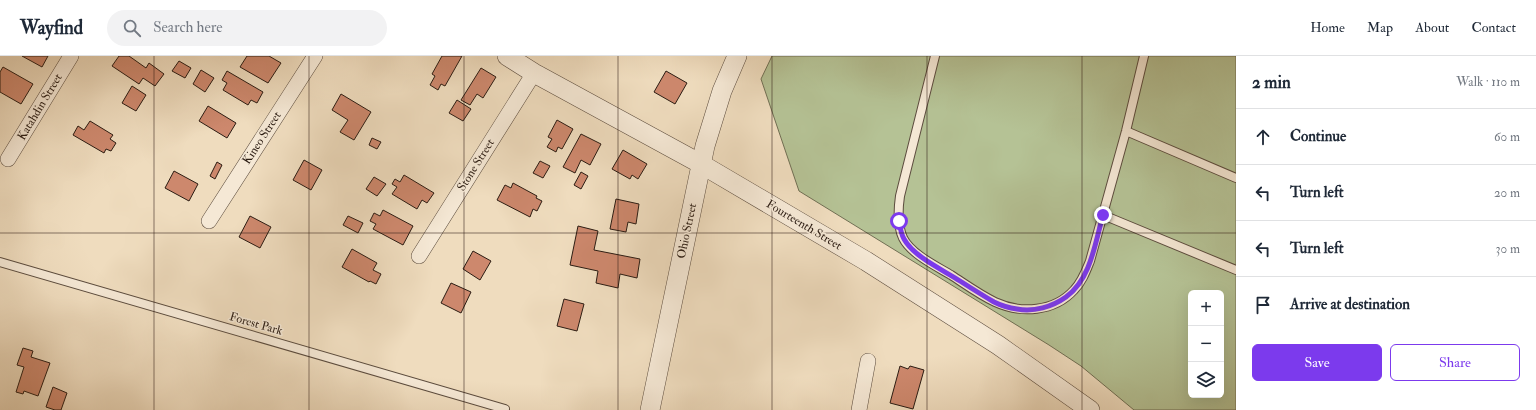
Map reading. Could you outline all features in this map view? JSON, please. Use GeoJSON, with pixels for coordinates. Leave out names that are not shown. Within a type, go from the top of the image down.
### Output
{"type":"FeatureCollection","features":[{"type":"Feature","properties":{"kind":"street","name":"Katahdin Street"},"geometry":{"type":"LineString","coordinates":[[8,159],[71,56]]}},
{"type":"Feature","properties":{"kind":"street","name":"Kineo Street"},"geometry":{"type":"LineString","coordinates":[[209,221],[315,56]]}},
{"type":"Feature","properties":{"kind":"street","name":"Fourteenth Street"},"geometry":{"type":"LineString","coordinates":[[507,56],[534,73],[701,164],[886,274],[998,345],[1090,410]]}},
{"type":"Feature","properties":{"kind":"street","name":"Ohio Street"},"geometry":{"type":"LineString","coordinates":[[650,410],[701,164],[716,109],[737,56]]}},
{"type":"Feature","properties":{"kind":"street","name":"Stone Street"},"geometry":{"type":"LineString","coordinates":[[419,256],[534,73]]}},
{"type":"Feature","properties":{"kind":"street"},"geometry":{"type":"LineString","coordinates":[[859,410],[868,362]]}},
{"type":"Feature","properties":{"kind":"lane"},"geometry":{"type":"LineString","coordinates":[[935,56],[900,196],[898,210],[900,231],[904,240],[920,256],[995,302],[1017,309],[1028,310],[1041,309],[1066,298],[1075,290],[1083,277],[1090,261],[1103,215],[1126,131],[1144,56]]}},
{"type":"Feature","properties":{"kind":"lane"},"geometry":{"type":"LineString","coordinates":[[1126,131],[1236,178]]}},
{"type":"Feature","properties":{"kind":"lane"},"geometry":{"type":"LineString","coordinates":[[1103,215],[1236,270]]}},
{"type":"Feature","properties":{"kind":"lane","name":"Forest Park"},"geometry":{"type":"LineString","coordinates":[[0,262],[505,408]]}},
{"type":"Feature","properties":{"kind":"green space"},"geometry":{"type":"Polygon","coordinates":[[[772,56],[1236,56],[1236,410],[1134,410],[1081,366],[1049,345],[799,191],[761,79],[772,56]]]}},
{"type":"Feature","properties":{"kind":"building"},"geometry":{"type":"Polygon","coordinates":[[[22,56],[48,56],[42,67],[22,56]]]}},
{"type":"Feature","properties":{"kind":"building"},"geometry":{"type":"Polygon","coordinates":[[[119,56],[129,56],[146,68],[149,63],[164,74],[155,86],[143,78],[139,84],[112,66],[119,56]]]}},
{"type":"Feature","properties":{"kind":"building"},"geometry":{"type":"Polygon","coordinates":[[[247,56],[269,56],[281,63],[268,83],[240,67],[247,56]]]}},
{"type":"Feature","properties":{"kind":"building"},"geometry":{"type":"Polygon","coordinates":[[[442,56],[462,56],[445,86],[441,84],[438,90],[430,85],[435,76],[432,74],[442,56]]]}},
{"type":"Feature","properties":{"kind":"building"},"geometry":{"type":"Polygon","coordinates":[[[179,61],[191,68],[185,78],[172,71],[179,61]]]}},
{"type":"Feature","properties":{"kind":"building"},"geometry":{"type":"Polygon","coordinates":[[[3,67],[33,84],[21,104],[0,92],[0,72],[3,67]]]}},
{"type":"Feature","properties":{"kind":"building"},"geometry":{"type":"Polygon","coordinates":[[[481,68],[496,77],[483,98],[477,94],[470,105],[461,100],[481,68]]]}},
{"type":"Feature","properties":{"kind":"building"},"geometry":{"type":"Polygon","coordinates":[[[201,70],[214,78],[205,92],[193,84],[201,70]]]}},
{"type":"Feature","properties":{"kind":"building"},"geometry":{"type":"Polygon","coordinates":[[[227,71],[263,92],[257,103],[251,100],[248,105],[223,90],[227,83],[222,80],[227,71]]]}},
{"type":"Feature","properties":{"kind":"building"},"geometry":{"type":"Polygon","coordinates":[[[666,71],[687,83],[675,104],[654,92],[666,71]]]}},
{"type":"Feature","properties":{"kind":"building"},"geometry":{"type":"Polygon","coordinates":[[[132,86],[146,95],[136,111],[122,103],[132,86]]]}},
{"type":"Feature","properties":{"kind":"building"},"geometry":{"type":"Polygon","coordinates":[[[341,94],[371,112],[354,140],[340,132],[348,120],[332,110],[341,94]]]}},
{"type":"Feature","properties":{"kind":"building"},"geometry":{"type":"Polygon","coordinates":[[[457,100],[471,109],[463,121],[449,113],[457,100]]]}},
{"type":"Feature","properties":{"kind":"building"},"geometry":{"type":"Polygon","coordinates":[[[208,106],[236,123],[227,138],[199,121],[208,106]]]}},
{"type":"Feature","properties":{"kind":"building"},"geometry":{"type":"Polygon","coordinates":[[[557,120],[573,129],[562,149],[558,147],[556,152],[547,147],[552,139],[548,137],[557,120]]]}},
{"type":"Feature","properties":{"kind":"building"},"geometry":{"type":"Polygon","coordinates":[[[90,121],[113,135],[110,139],[116,143],[111,151],[106,149],[104,153],[73,135],[78,126],[84,130],[90,121]]]}},
{"type":"Feature","properties":{"kind":"building"},"geometry":{"type":"Polygon","coordinates":[[[581,134],[601,144],[590,165],[581,160],[575,173],[563,167],[581,134]]]}},
{"type":"Feature","properties":{"kind":"building"},"geometry":{"type":"Polygon","coordinates":[[[372,138],[381,142],[377,149],[369,145],[372,138]]]}},
{"type":"Feature","properties":{"kind":"building"},"geometry":{"type":"Polygon","coordinates":[[[623,150],[647,164],[638,179],[632,175],[630,179],[612,169],[623,150]]]}},
{"type":"Feature","properties":{"kind":"building"},"geometry":{"type":"Polygon","coordinates":[[[304,160],[322,170],[311,190],[293,180],[304,160]]]}},
{"type":"Feature","properties":{"kind":"building"},"geometry":{"type":"Polygon","coordinates":[[[540,161],[550,166],[543,178],[533,173],[540,161]]]}},
{"type":"Feature","properties":{"kind":"building"},"geometry":{"type":"Polygon","coordinates":[[[217,162],[222,165],[215,179],[210,176],[217,162]]]}},
{"type":"Feature","properties":{"kind":"building"},"geometry":{"type":"Polygon","coordinates":[[[174,171],[198,184],[189,201],[165,188],[174,171]]]}},
{"type":"Feature","properties":{"kind":"building"},"geometry":{"type":"Polygon","coordinates":[[[581,172],[588,176],[581,189],[574,185],[581,172]]]}},
{"type":"Feature","properties":{"kind":"building"},"geometry":{"type":"Polygon","coordinates":[[[404,175],[434,193],[427,203],[422,200],[417,209],[392,194],[397,187],[392,184],[395,179],[400,182],[404,175]]]}},
{"type":"Feature","properties":{"kind":"building"},"geometry":{"type":"Polygon","coordinates":[[[374,177],[386,184],[377,196],[366,189],[374,177]]]}},
{"type":"Feature","properties":{"kind":"building"},"geometry":{"type":"Polygon","coordinates":[[[513,183],[537,196],[536,198],[542,201],[537,211],[533,209],[530,217],[497,200],[505,185],[511,188],[513,183]]]}},
{"type":"Feature","properties":{"kind":"building"},"geometry":{"type":"Polygon","coordinates":[[[616,199],[639,204],[636,224],[628,222],[626,232],[610,229],[616,199]]]}},
{"type":"Feature","properties":{"kind":"building"},"geometry":{"type":"Polygon","coordinates":[[[383,210],[413,226],[403,245],[373,229],[376,224],[370,221],[374,213],[380,216],[383,210]]]}},
{"type":"Feature","properties":{"kind":"building"},"geometry":{"type":"Polygon","coordinates":[[[250,216],[271,227],[260,248],[239,237],[250,216]]]}},
{"type":"Feature","properties":{"kind":"building"},"geometry":{"type":"Polygon","coordinates":[[[348,216],[363,223],[358,233],[343,225],[348,216]]]}},
{"type":"Feature","properties":{"kind":"building"},"geometry":{"type":"Polygon","coordinates":[[[578,226],[598,231],[594,250],[640,259],[637,278],[620,274],[618,288],[596,283],[598,271],[570,265],[578,226]]]}},
{"type":"Feature","properties":{"kind":"building"},"geometry":{"type":"Polygon","coordinates":[[[352,249],[377,263],[373,270],[381,274],[376,284],[370,281],[369,282],[342,267],[352,249]]]}},
{"type":"Feature","properties":{"kind":"building"},"geometry":{"type":"Polygon","coordinates":[[[473,251],[491,261],[480,280],[463,269],[473,251]]]}},
{"type":"Feature","properties":{"kind":"building"},"geometry":{"type":"Polygon","coordinates":[[[451,283],[471,292],[461,313],[441,303],[451,283]]]}},
{"type":"Feature","properties":{"kind":"building"},"geometry":{"type":"Polygon","coordinates":[[[564,299],[584,304],[577,331],[557,326],[564,299]]]}},
{"type":"Feature","properties":{"kind":"building"},"geometry":{"type":"Polygon","coordinates":[[[23,348],[33,351],[31,357],[50,363],[38,396],[24,391],[23,394],[16,392],[24,367],[17,365],[23,348]]]}},
{"type":"Feature","properties":{"kind":"building"},"geometry":{"type":"Polygon","coordinates":[[[900,366],[908,369],[910,366],[924,370],[913,409],[890,403],[900,366]]]}},
{"type":"Feature","properties":{"kind":"building"},"geometry":{"type":"Polygon","coordinates":[[[53,387],[67,393],[61,410],[46,407],[53,387]]]}},
{"type":"Feature","properties":{"kind":"route"},"geometry":{"type":"LineString","coordinates":[[899,221],[900,231],[904,240],[920,256],[995,302],[1017,309],[1028,310],[1041,309],[1054,304],[1066,298],[1075,290],[1090,261],[1103,215]]}}]}
